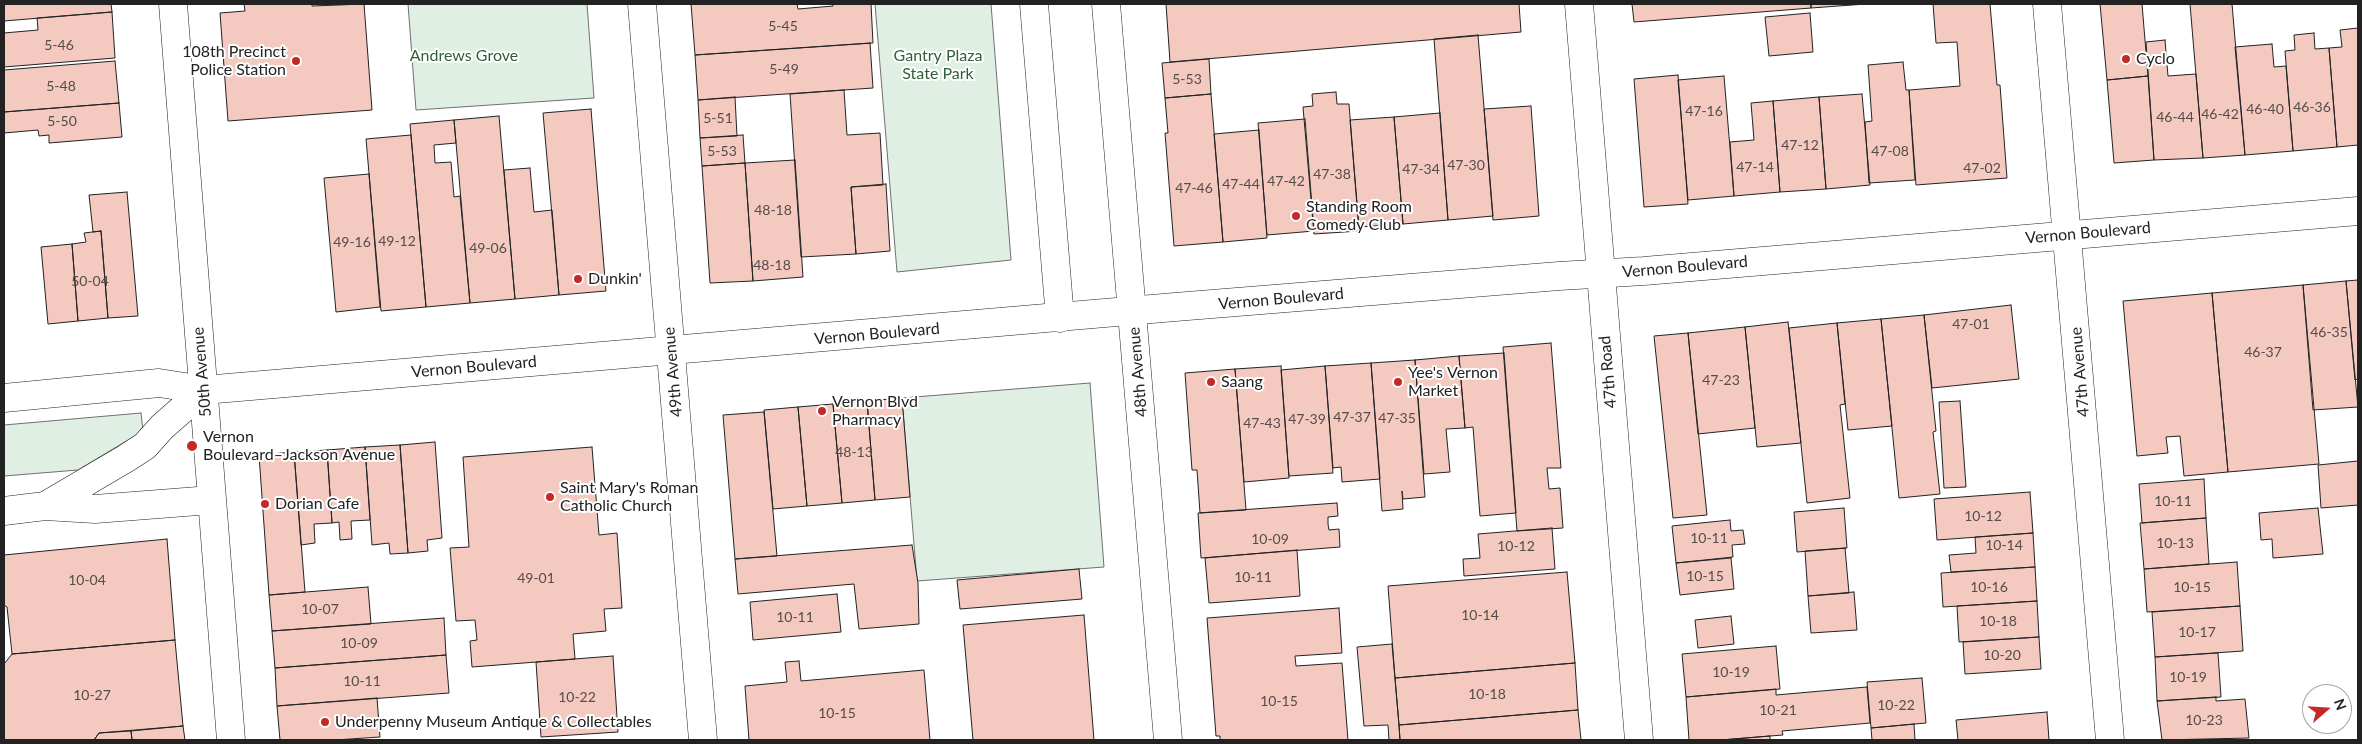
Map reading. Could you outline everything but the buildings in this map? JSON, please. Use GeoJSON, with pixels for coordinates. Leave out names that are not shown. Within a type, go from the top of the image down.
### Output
{"type":"FeatureCollection","features":[{"type":"Feature","properties":{"kind":"street","name":"50th Avenue"},"geometry":{"type":"LineString","coordinates":[[173,4],[231,740]]}},
{"type":"Feature","properties":{"kind":"street","name":"49th Avenue"},"geometry":{"type":"LineString","coordinates":[[642,4],[703,740]]}},
{"type":"Feature","properties":{"kind":"street"},"geometry":{"type":"LineString","coordinates":[[1034,4],[1060,318]]}},
{"type":"Feature","properties":{"kind":"street","name":"48th Avenue"},"geometry":{"type":"LineString","coordinates":[[1106,4],[1168,740]]}},
{"type":"Feature","properties":{"kind":"street","name":"47th Road"},"geometry":{"type":"LineString","coordinates":[[1578,4],[1639,740]]}},
{"type":"Feature","properties":{"kind":"street","name":"47th Avenue"},"geometry":{"type":"LineString","coordinates":[[2047,4],[2110,740]]}},
{"type":"Feature","properties":{"kind":"street","name":"Vernon Boulevard"},"geometry":{"type":"LineString","coordinates":[[4,398],[159,383],[204,390],[2358,211]]}},
{"type":"Feature","properties":{"kind":"street"},"geometry":{"type":"LineString","coordinates":[[45,506],[145,446],[162,427],[204,390]]}},
{"type":"Feature","properties":{"kind":"street"},"geometry":{"type":"LineString","coordinates":[[4,511],[45,506],[95,509],[211,500]]}},
{"type":"Feature","properties":{"kind":"green space","name":"Andrews Grove"},"geometry":{"type":"Polygon","coordinates":[[[408,4],[587,4],[594,98],[416,110],[408,4]]]}},
{"type":"Feature","properties":{"kind":"green space","name":"Gantry Plaza State Park"},"geometry":{"type":"Polygon","coordinates":[[[875,4],[991,4],[1011,260],[897,272],[875,4]]]}},
{"type":"Feature","properties":{"kind":"green space"},"geometry":{"type":"Polygon","coordinates":[[[1090,383],[1104,567],[917,581],[902,398],[1090,383]]]}},
{"type":"Feature","properties":{"kind":"green space"},"geometry":{"type":"Polygon","coordinates":[[[141,413],[143,431],[78,470],[4,476],[4,425],[141,413]]]}},
{"type":"Feature","properties":{"kind":"place","name":"Cyclo"},"geometry":{"type":"Point","coordinates":[2126,59]}},
{"type":"Feature","properties":{"kind":"place","name":"108th Precinct Police Station"},"geometry":{"type":"Point","coordinates":[296,61]}},
{"type":"Feature","properties":{"kind":"place","name":"Standing Room Comedy Club"},"geometry":{"type":"Point","coordinates":[1296,216]}},
{"type":"Feature","properties":{"kind":"place","name":"Dunkin'"},"geometry":{"type":"Point","coordinates":[578,279]}},
{"type":"Feature","properties":{"kind":"place","name":"Saang"},"geometry":{"type":"Point","coordinates":[1211,382]}},
{"type":"Feature","properties":{"kind":"place","name":"Yee's Vernon Market"},"geometry":{"type":"Point","coordinates":[1398,382]}},
{"type":"Feature","properties":{"kind":"place","name":"Vernon Blvd Pharmacy"},"geometry":{"type":"Point","coordinates":[822,411]}},
{"type":"Feature","properties":{"kind":"place","name":"Vernon Boulevard–Jackson Avenue"},"geometry":{"type":"Point","coordinates":[192,446]}},
{"type":"Feature","properties":{"kind":"place","name":"Saint Mary's Roman Catholic Church"},"geometry":{"type":"Point","coordinates":[550,497]}},
{"type":"Feature","properties":{"kind":"place","name":"Dorian Cafe"},"geometry":{"type":"Point","coordinates":[265,504]}},
{"type":"Feature","properties":{"kind":"place","name":"Underpenny Museum Antique & Collectables"},"geometry":{"type":"Point","coordinates":[325,722]}}]}
